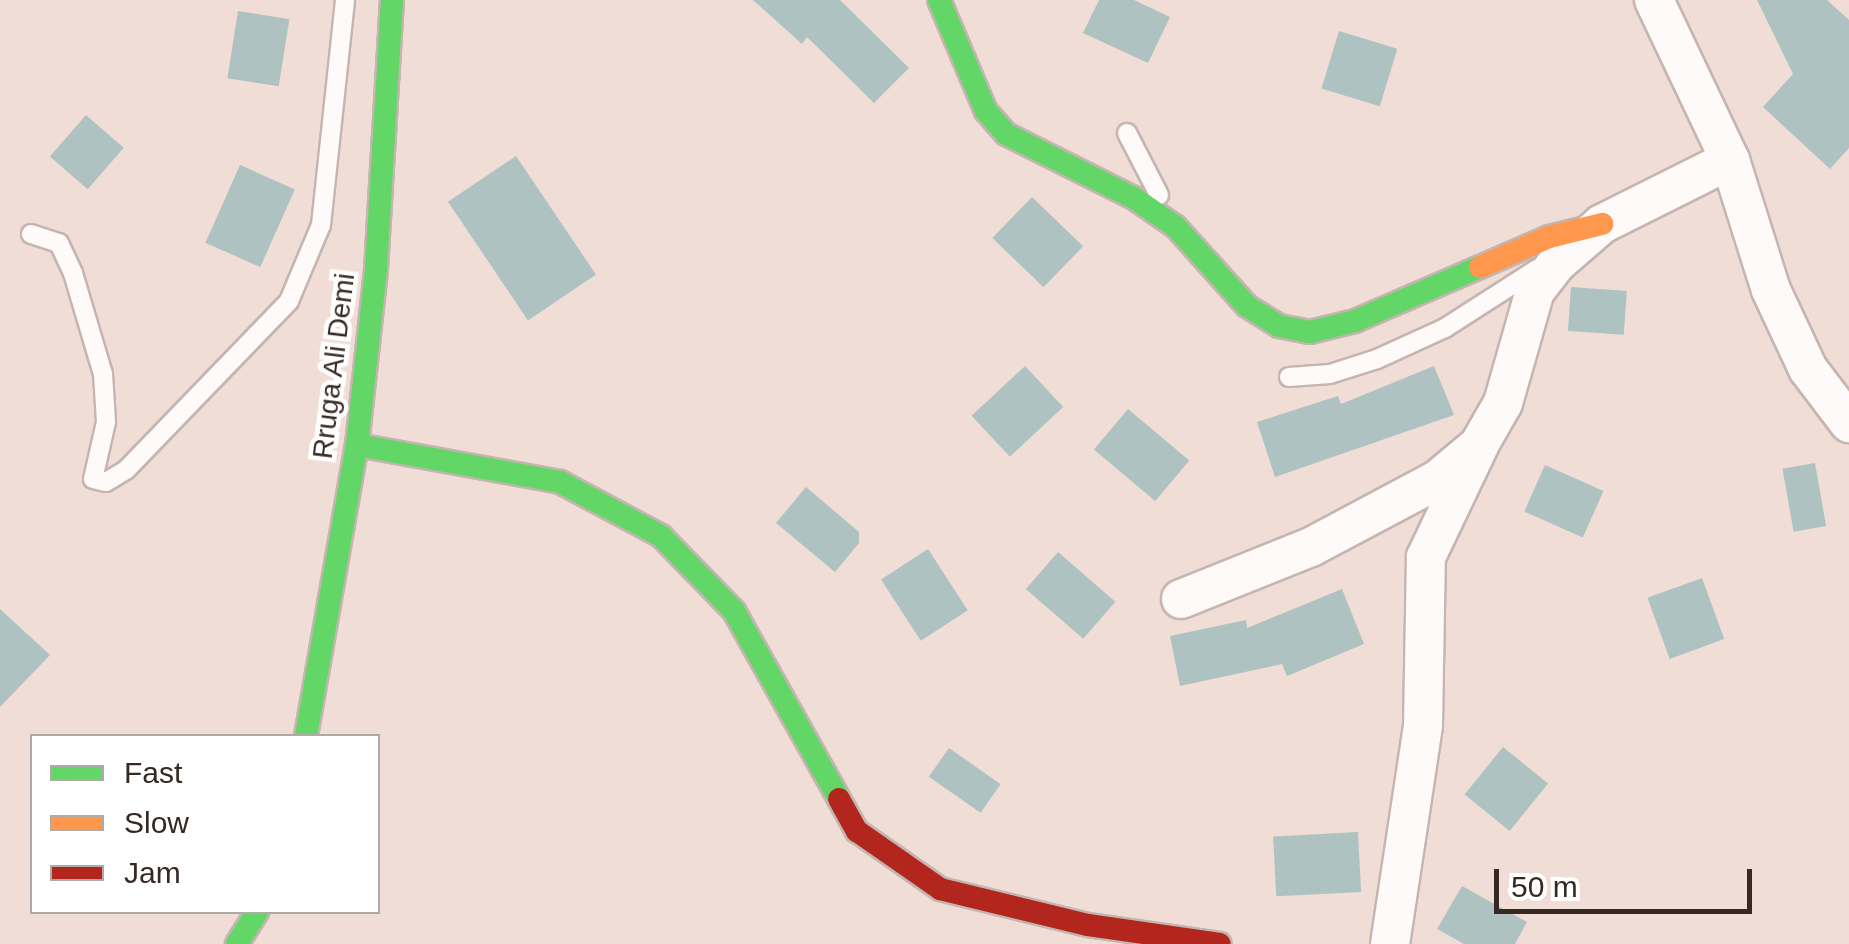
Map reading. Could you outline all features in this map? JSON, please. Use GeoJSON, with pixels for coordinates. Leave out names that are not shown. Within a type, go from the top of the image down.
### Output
{"type":"FeatureCollection","features":[{"type":"Feature","properties":{"kind":"street","name":"Rruga Ali Demi"},"geometry":{"type":"LineString","coordinates":[[306,734],[357,445],[376,269],[392,0]]}},
{"type":"Feature","properties":{"kind":"street"},"geometry":{"type":"LineString","coordinates":[[938,0],[986,111],[1006,134],[1134,198],[1176,227],[1247,306],[1279,326],[1310,332],[1420,298],[1549,237],[1602,224],[1730,160]]}},
{"type":"Feature","properties":{"kind":"street"},"geometry":{"type":"LineString","coordinates":[[1654,0],[1730,160],[1771,290],[1808,369],[1849,423]]}},
{"type":"Feature","properties":{"kind":"street"},"geometry":{"type":"LineString","coordinates":[[1390,944],[1423,725],[1426,557],[1515,372],[1536,291],[1602,224]]}},
{"type":"Feature","properties":{"kind":"street"},"geometry":{"type":"LineString","coordinates":[[357,445],[560,482],[662,536],[734,611],[857,831],[940,889],[1088,925],[1220,944]]}},
{"type":"Feature","properties":{"kind":"street"},"geometry":{"type":"LineString","coordinates":[[1181,599],[1392,508],[1478,445]]}},
{"type":"Feature","properties":{"kind":"street"},"geometry":{"type":"LineString","coordinates":[[237,944],[256,914]]}},
{"type":"Feature","properties":{"kind":"lane"},"geometry":{"type":"LineString","coordinates":[[30,234],[59,243],[73,273],[103,374],[106,422],[93,479],[106,482],[126,470],[289,300],[320,225],[345,0]]}},
{"type":"Feature","properties":{"kind":"lane"},"geometry":{"type":"LineString","coordinates":[[1127,133],[1176,227]]}},
{"type":"Feature","properties":{"kind":"lane"},"geometry":{"type":"LineString","coordinates":[[1289,377],[1330,374],[1445,328],[1602,224]]}},
{"type":"Feature","properties":{"kind":"building"},"geometry":{"type":"Polygon","coordinates":[[[753,0],[840,0],[909,68],[874,103],[807,37],[802,44],[753,0]]]}},
{"type":"Feature","properties":{"kind":"building"},"geometry":{"type":"Polygon","coordinates":[[[1099,0],[1134,0],[1170,17],[1148,63],[1083,33],[1099,0]]]}},
{"type":"Feature","properties":{"kind":"building"},"geometry":{"type":"Polygon","coordinates":[[[1757,0],[1827,0],[1849,20],[1849,148],[1830,169],[1763,107],[1793,74],[1757,0]]]}},
{"type":"Feature","properties":{"kind":"building"},"geometry":{"type":"Polygon","coordinates":[[[238,11],[289,19],[279,86],[227,78],[238,11]]]}},
{"type":"Feature","properties":{"kind":"building"},"geometry":{"type":"Polygon","coordinates":[[[1339,31],[1397,49],[1380,106],[1321,88],[1339,31]]]}},
{"type":"Feature","properties":{"kind":"building"},"geometry":{"type":"Polygon","coordinates":[[[86,115],[124,148],[88,189],[50,157],[86,115]]]}},
{"type":"Feature","properties":{"kind":"building"},"geometry":{"type":"Polygon","coordinates":[[[516,156],[596,275],[528,320],[448,202],[516,156]]]}},
{"type":"Feature","properties":{"kind":"building"},"geometry":{"type":"Polygon","coordinates":[[[240,165],[295,189],[260,267],[205,243],[240,165]]]}},
{"type":"Feature","properties":{"kind":"building"},"geometry":{"type":"Polygon","coordinates":[[[1032,197],[1083,246],[1043,287],[992,238],[1032,197]]]}},
{"type":"Feature","properties":{"kind":"building"},"geometry":{"type":"Polygon","coordinates":[[[1571,287],[1627,291],[1624,335],[1568,331],[1571,287]]]}},
{"type":"Feature","properties":{"kind":"building"},"geometry":{"type":"Polygon","coordinates":[[[1025,366],[1063,407],[1010,457],[972,416],[1025,366]]]}},
{"type":"Feature","properties":{"kind":"building"},"geometry":{"type":"Polygon","coordinates":[[[1434,366],[1454,415],[1275,477],[1257,422],[1338,396],[1341,404],[1434,366]]]}},
{"type":"Feature","properties":{"kind":"building"},"geometry":{"type":"Polygon","coordinates":[[[1128,409],[1189,460],[1155,501],[1094,450],[1128,409]]]}},
{"type":"Feature","properties":{"kind":"building"},"geometry":{"type":"Polygon","coordinates":[[[1815,463],[1826,526],[1794,532],[1783,469],[1815,463]]]}},
{"type":"Feature","properties":{"kind":"building"},"geometry":{"type":"Polygon","coordinates":[[[1545,465],[1603,491],[1583,538],[1524,512],[1545,465]]]}},
{"type":"Feature","properties":{"kind":"building"},"geometry":{"type":"Polygon","coordinates":[[[806,487],[859,532],[859,543],[835,572],[776,523],[806,487]]]}},
{"type":"Feature","properties":{"kind":"building"},"geometry":{"type":"Polygon","coordinates":[[[928,549],[968,610],[921,641],[881,579],[928,549]]]}},
{"type":"Feature","properties":{"kind":"building"},"geometry":{"type":"Polygon","coordinates":[[[1058,552],[1115,602],[1083,639],[1026,589],[1058,552]]]}},
{"type":"Feature","properties":{"kind":"building"},"geometry":{"type":"Polygon","coordinates":[[[1702,578],[1724,639],[1670,659],[1647,598],[1702,578]]]}},
{"type":"Feature","properties":{"kind":"building"},"geometry":{"type":"Polygon","coordinates":[[[1342,589],[1364,644],[1287,676],[1282,664],[1180,686],[1170,636],[1246,620],[1247,628],[1342,589]]]}},
{"type":"Feature","properties":{"kind":"building"},"geometry":{"type":"Polygon","coordinates":[[[0,609],[50,655],[0,707],[0,609]]]}},
{"type":"Feature","properties":{"kind":"building"},"geometry":{"type":"Polygon","coordinates":[[[1503,747],[1548,784],[1510,831],[1465,794],[1503,747]]]}},
{"type":"Feature","properties":{"kind":"building"},"geometry":{"type":"Polygon","coordinates":[[[949,748],[1001,784],[981,813],[929,777],[949,748]]]}},
{"type":"Feature","properties":{"kind":"building"},"geometry":{"type":"Polygon","coordinates":[[[1358,832],[1361,892],[1276,896],[1273,836],[1358,832]]]}},
{"type":"Feature","properties":{"kind":"building"},"geometry":{"type":"Polygon","coordinates":[[[1462,886],[1527,922],[1515,944],[1464,944],[1437,929],[1462,886]]]}},
{"type":"Feature","properties":{"kind":"traffic: fast"},"geometry":{"type":"LineString","coordinates":[[306,734],[357,445],[376,269],[392,0]]}},
{"type":"Feature","properties":{"kind":"traffic: fast"},"geometry":{"type":"LineString","coordinates":[[939,0],[986,111],[1006,134],[1134,198],[1176,227],[1247,306],[1279,326],[1310,332],[1355,321],[1480,267]]}},
{"type":"Feature","properties":{"kind":"traffic: fast"},"geometry":{"type":"LineString","coordinates":[[357,445],[560,482],[661,536],[734,611],[839,799]]}},
{"type":"Feature","properties":{"kind":"traffic: fast"},"geometry":{"type":"LineString","coordinates":[[237,944],[256,914]]}},
{"type":"Feature","properties":{"kind":"traffic: slow"},"geometry":{"type":"LineString","coordinates":[[1480,267],[1549,237],[1602,224]]}},
{"type":"Feature","properties":{"kind":"traffic: jam"},"geometry":{"type":"LineString","coordinates":[[839,799],[857,831],[940,889],[1088,925],[1220,944]]}}]}
